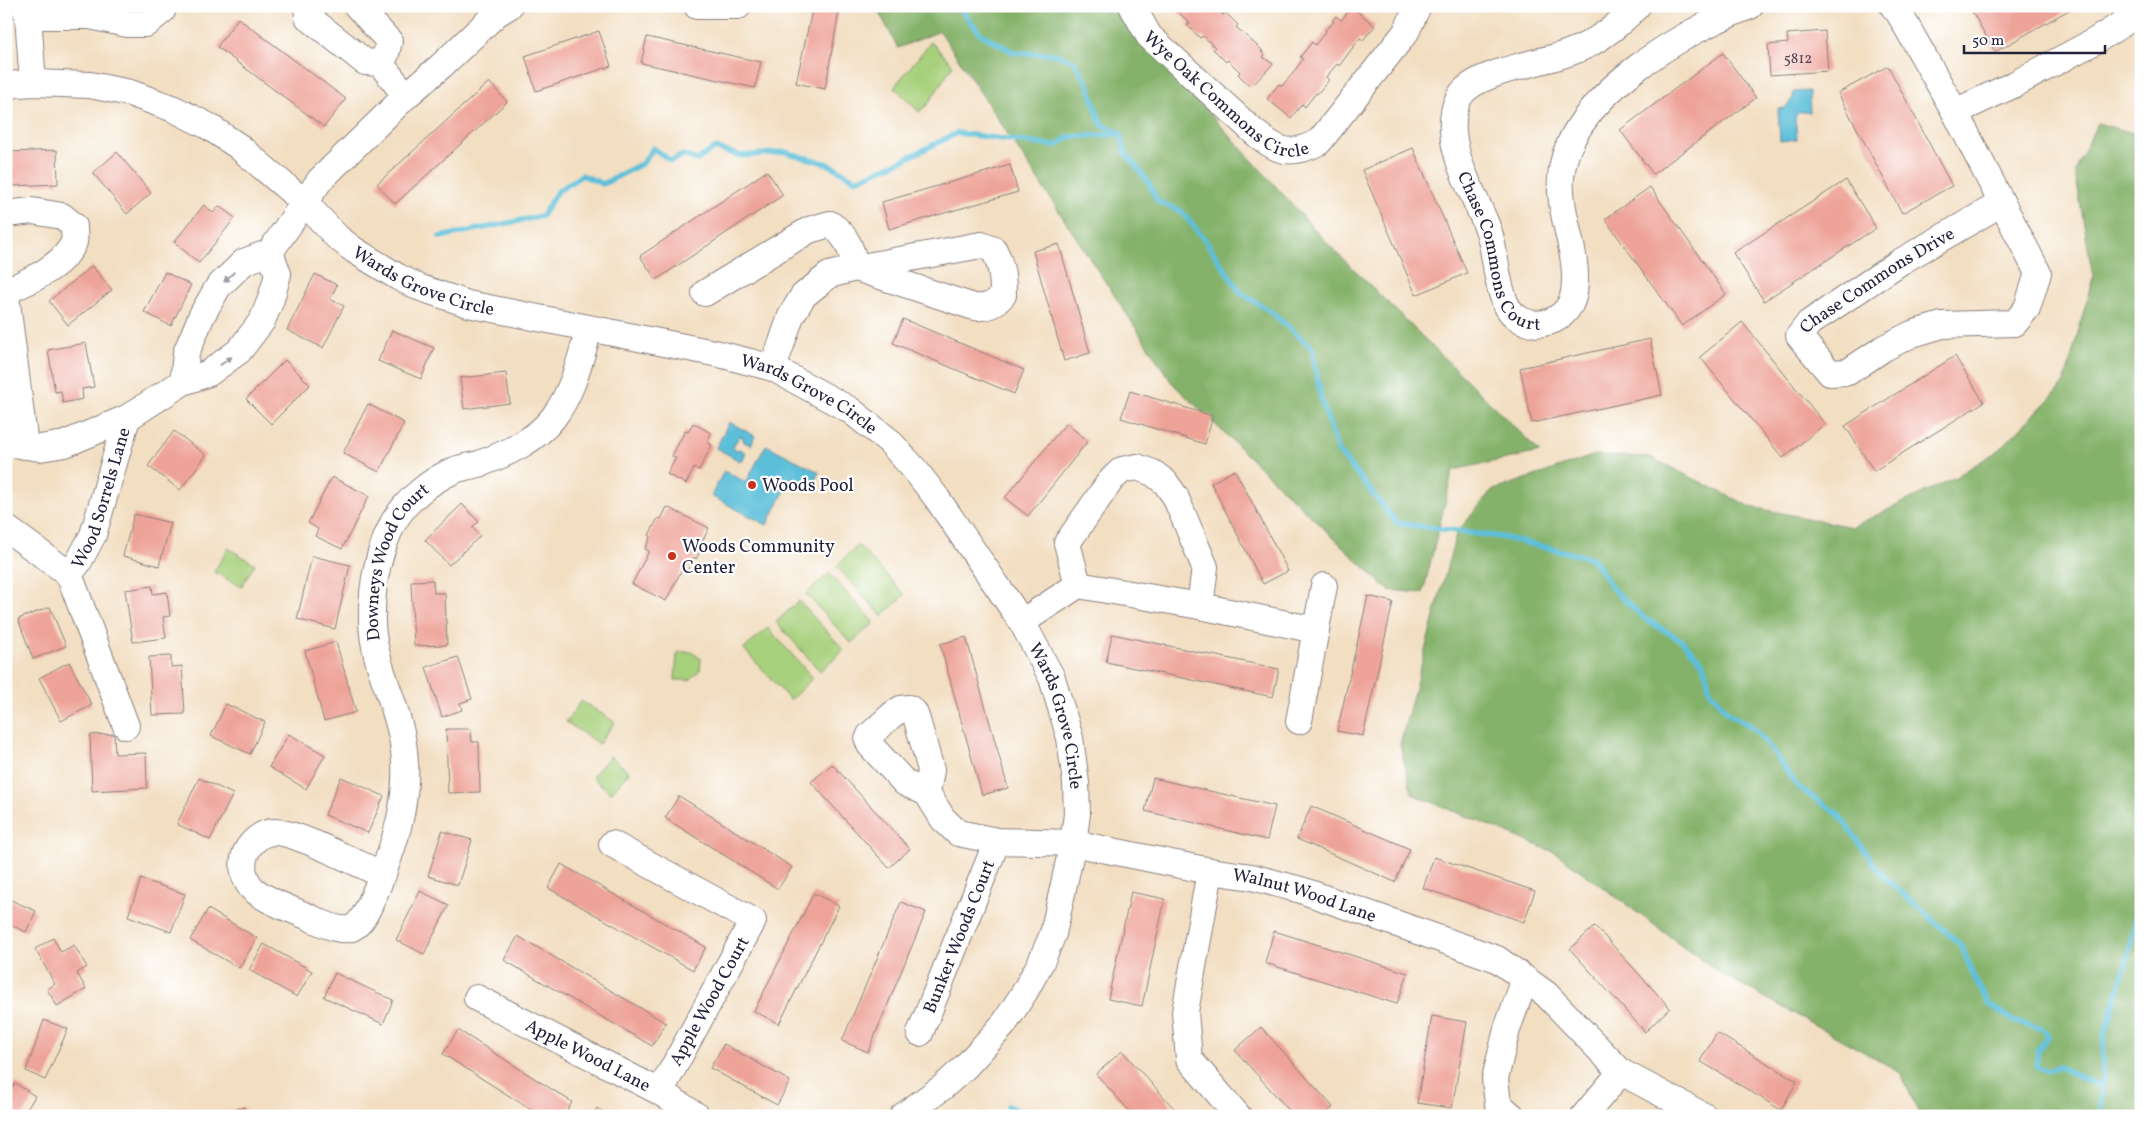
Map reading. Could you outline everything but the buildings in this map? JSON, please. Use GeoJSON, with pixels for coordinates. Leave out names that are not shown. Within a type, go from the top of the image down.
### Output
{"type":"FeatureCollection","features":[{"type":"Feature","properties":{"kind":"street"},"geometry":{"type":"LineString","coordinates":[[33,83],[26,11],[90,16],[127,24],[146,24],[162,11],[164,6]]}},
{"type":"Feature","properties":{"kind":"street"},"geometry":{"type":"LineString","coordinates":[[306,6],[308,17],[365,62],[380,63],[406,96]]}},
{"type":"Feature","properties":{"kind":"street"},"geometry":{"type":"LineString","coordinates":[[357,6],[389,41],[386,54],[380,63]]}},
{"type":"Feature","properties":{"kind":"street"},"geometry":{"type":"LineString","coordinates":[[182,382],[186,353],[202,315],[218,288],[244,262],[270,252],[320,180],[406,96],[496,14],[509,6]]}},
{"type":"Feature","properties":{"kind":"street"},"geometry":{"type":"LineString","coordinates":[[697,6],[738,6]]}},
{"type":"Feature","properties":{"kind":"street","name":"Wye Oak Commons Circle"},"geometry":{"type":"LineString","coordinates":[[1132,6],[1149,36],[1272,147],[1289,151],[1304,150],[1319,142],[1406,32],[1418,6]]}},
{"type":"Feature","properties":{"kind":"street","name":"Chase Commons Court"},"geometry":{"type":"LineString","coordinates":[[1637,6],[1603,36],[1572,52],[1484,78],[1470,85],[1460,96],[1454,112],[1453,131],[1459,161],[1489,234],[1504,301],[1510,312],[1537,325],[1549,323],[1557,319],[1569,306],[1574,294],[1575,264],[1562,205],[1561,175],[1567,154],[1586,116],[1597,102],[1643,63],[1713,21],[1750,6]]}},
{"type":"Feature","properties":{"kind":"street","name":"Chase Commons Drive"},"geometry":{"type":"LineString","coordinates":[[1893,6],[1899,13],[1955,112],[2002,203],[2038,273],[2027,308],[2015,323],[1942,325],[1912,334],[1884,348],[1848,372],[1830,373],[1799,336],[1810,323],[1900,262],[2002,203]]}},
{"type":"Feature","properties":{"kind":"street"},"geometry":{"type":"LineString","coordinates":[[1955,112],[2015,84],[2079,50],[2141,12]]}},
{"type":"Feature","properties":{"kind":"street","name":"Wards Grove Circle"},"geometry":{"type":"LineString","coordinates":[[6,85],[33,83],[90,84],[130,94],[174,109],[208,126],[238,146],[305,203],[337,236],[354,250],[384,269],[418,286],[468,304],[719,354],[773,368],[850,410],[888,441],[936,497],[1022,622],[1052,678],[1070,738],[1076,783],[1077,814],[1073,843],[1053,934],[1024,993],[1004,1024],[965,1067],[943,1087],[903,1116]]}},
{"type":"Feature","properties":{"kind":"street"},"geometry":{"type":"LineString","coordinates":[[6,214],[32,211],[62,216],[74,226],[74,242],[60,260],[35,279],[6,291]]}},
{"type":"Feature","properties":{"kind":"street"},"geometry":{"type":"LineString","coordinates":[[705,292],[809,230],[830,224],[845,236],[856,268]]}},
{"type":"Feature","properties":{"kind":"street"},"geometry":{"type":"LineString","coordinates":[[773,368],[791,316],[803,296],[830,275],[856,268],[981,245],[994,250],[1001,264],[1003,295],[995,303],[984,308],[974,307],[856,268]]}},
{"type":"Feature","properties":{"kind":"street","name":"Wood Sorrels Lane"},"geometry":{"type":"LineString","coordinates":[[16,445],[40,448],[65,444],[127,418],[182,382],[209,372],[239,352],[262,321],[271,299],[278,274],[270,252]]}},
{"type":"Feature","properties":{"kind":"street"},"geometry":{"type":"LineString","coordinates":[[6,296],[16,445]]}},
{"type":"Feature","properties":{"kind":"street","name":"Downeys Wood Court"},"geometry":{"type":"LineString","coordinates":[[383,875],[290,834],[272,832],[256,839],[252,843],[246,853],[242,869],[248,882],[258,894],[326,925],[342,930],[352,929],[359,924],[366,914],[383,875],[394,848],[400,825],[405,769],[398,722],[381,671],[373,632],[373,583],[380,550],[395,520],[406,505],[422,490],[458,469],[476,465],[515,448],[535,435],[551,420],[571,388],[589,329]]}},
{"type":"Feature","properties":{"kind":"street","name":"Wood Sorrels Lane"},"geometry":{"type":"LineString","coordinates":[[69,574],[93,535],[127,418]]}},
{"type":"Feature","properties":{"kind":"street"},"geometry":{"type":"LineString","coordinates":[[1078,585],[1067,543],[1111,480],[1122,470],[1137,467],[1153,473],[1165,482],[1174,496],[1205,567],[1200,606]]}},
{"type":"Feature","properties":{"kind":"street","name":"Wood Sorrels Lane"},"geometry":{"type":"LineString","coordinates":[[6,528],[69,574],[126,726]]}},
{"type":"Feature","properties":{"kind":"street"},"geometry":{"type":"LineString","coordinates":[[1022,622],[1078,585],[1200,606],[1316,630]]}},
{"type":"Feature","properties":{"kind":"street"},"geometry":{"type":"LineString","coordinates":[[1299,721],[1324,586]]}},
{"type":"Feature","properties":{"kind":"street","name":"Walnut Wood Lane"},"geometry":{"type":"LineString","coordinates":[[927,793],[942,819],[958,833],[998,841],[1073,843],[1210,871],[1252,877],[1301,890],[1496,959],[1546,994],[1620,1072],[1704,1116]]}},
{"type":"Feature","properties":{"kind":"street","name":"Bunker Woods Court"},"geometry":{"type":"LineString","coordinates":[[920,1033],[998,841]]}},
{"type":"Feature","properties":{"kind":"street","name":"Apple Wood Court"},"geometry":{"type":"LineString","coordinates":[[612,844],[753,921],[660,1092]]}},
{"type":"Feature","properties":{"kind":"street"},"geometry":{"type":"LineString","coordinates":[[1210,871],[1184,1012],[1189,1059],[1238,1116]]}},
{"type":"Feature","properties":{"kind":"street"},"geometry":{"type":"LineString","coordinates":[[1512,1116],[1498,1104],[1495,1079],[1507,1029],[1525,979]]}},
{"type":"Feature","properties":{"kind":"street","name":"Apple Wood Lane"},"geometry":{"type":"LineString","coordinates":[[477,998],[660,1092],[697,1116]]}},
{"type":"Feature","properties":{"kind":"street"},"geometry":{"type":"LineString","coordinates":[[1584,1116],[1620,1072]]}},
{"type":"Feature","properties":{"kind":"green space"},"geometry":{"type":"Polygon","coordinates":[[[876,6],[1112,6],[1329,245],[1540,452],[1453,470],[1423,593],[1388,590],[1172,383],[940,31],[898,48],[876,6]]]}},
{"type":"Feature","properties":{"kind":"green space"},"geometry":{"type":"Polygon","coordinates":[[[931,42],[953,65],[928,104],[919,112],[894,87],[931,42]]]}},
{"type":"Feature","properties":{"kind":"green space"},"geometry":{"type":"Polygon","coordinates":[[[2097,123],[2141,135],[2141,1116],[1920,1116],[1900,1072],[1717,971],[1556,853],[1412,794],[1400,744],[1456,534],[1491,491],[1595,455],[1650,457],[1751,507],[1852,527],[1954,478],[1999,450],[2064,384],[2093,277],[2075,172],[2097,123]]]}},
{"type":"Feature","properties":{"kind":"green space"},"geometry":{"type":"Polygon","coordinates":[[[858,545],[905,595],[882,616],[836,566],[858,545]]]}},
{"type":"Feature","properties":{"kind":"green space"},"geometry":{"type":"Polygon","coordinates":[[[228,548],[255,564],[241,587],[214,572],[228,548]]]}},
{"type":"Feature","properties":{"kind":"green space"},"geometry":{"type":"Polygon","coordinates":[[[829,573],[874,623],[851,643],[806,594],[829,573]]]}},
{"type":"Feature","properties":{"kind":"green space"},"geometry":{"type":"Polygon","coordinates":[[[799,601],[844,650],[820,671],[776,622],[799,601]]]}},
{"type":"Feature","properties":{"kind":"green space"},"geometry":{"type":"Polygon","coordinates":[[[768,628],[813,678],[790,700],[744,649],[768,628]]]}},
{"type":"Feature","properties":{"kind":"green space"},"geometry":{"type":"Polygon","coordinates":[[[679,652],[692,652],[701,659],[700,670],[690,680],[675,680],[677,655],[679,652]]]}},
{"type":"Feature","properties":{"kind":"green space"},"geometry":{"type":"Polygon","coordinates":[[[581,701],[615,722],[599,744],[566,722],[581,701]]]}},
{"type":"Feature","properties":{"kind":"green space"},"geometry":{"type":"Polygon","coordinates":[[[610,756],[629,772],[611,793],[592,777],[610,756]]]}},
{"type":"Feature","properties":{"kind":"water"},"geometry":{"type":"Polygon","coordinates":[[[1809,91],[1810,112],[1799,112],[1795,117],[1797,139],[1780,141],[1778,109],[1785,108],[1793,98],[1793,92],[1809,91]]]}},
{"type":"Feature","properties":{"kind":"water"},"geometry":{"type":"Polygon","coordinates":[[[729,422],[755,436],[751,445],[744,442],[742,436],[740,436],[733,446],[735,450],[740,449],[746,453],[742,462],[716,448],[729,422]]]}},
{"type":"Feature","properties":{"kind":"water","name":"Woods Pool"},"geometry":{"type":"Polygon","coordinates":[[[766,445],[819,472],[811,487],[792,477],[767,525],[711,496],[724,471],[746,482],[766,445]]]}},
{"type":"Feature","properties":{"kind":"waterway"},"geometry":{"type":"LineString","coordinates":[[960,6],[961,10],[981,34],[1015,53],[1054,54],[1074,61],[1088,84],[1101,124],[1121,134],[1125,152],[1149,183],[1157,201],[1181,211],[1205,240],[1241,293],[1270,311],[1312,348],[1321,399],[1338,451],[1397,523],[1501,537],[1592,558],[1613,589],[1645,619],[1681,640],[1704,664],[1710,691],[1729,714],[1751,726],[1772,750],[1798,787],[1838,814],[1883,876],[1962,946],[1973,976],[1989,1004],[2015,1022],[2042,1028],[2048,1036],[2038,1050],[2036,1067],[2047,1071],[2059,1067],[2102,1087]]}},
{"type":"Feature","properties":{"kind":"waterway"},"geometry":{"type":"LineString","coordinates":[[440,237],[542,216],[557,192],[582,175],[603,184],[643,163],[653,148],[671,161],[683,155],[697,160],[715,148],[741,156],[785,152],[828,164],[856,180],[901,161],[957,133],[1056,146],[1068,137],[1119,134]]}},
{"type":"Feature","properties":{"kind":"waterway"},"geometry":{"type":"LineString","coordinates":[[2101,1116],[2104,1037],[2129,954],[2141,890]]}},
{"type":"Feature","properties":{"kind":"waterway"},"geometry":{"type":"LineString","coordinates":[[1008,1106],[1030,1116]]}},
{"type":"Feature","properties":{"kind":"place","name":"Woods Pool"},"geometry":{"type":"Point","coordinates":[752,485]}},
{"type":"Feature","properties":{"kind":"place","name":"Woods Community Center"},"geometry":{"type":"Point","coordinates":[672,556]}}]}
